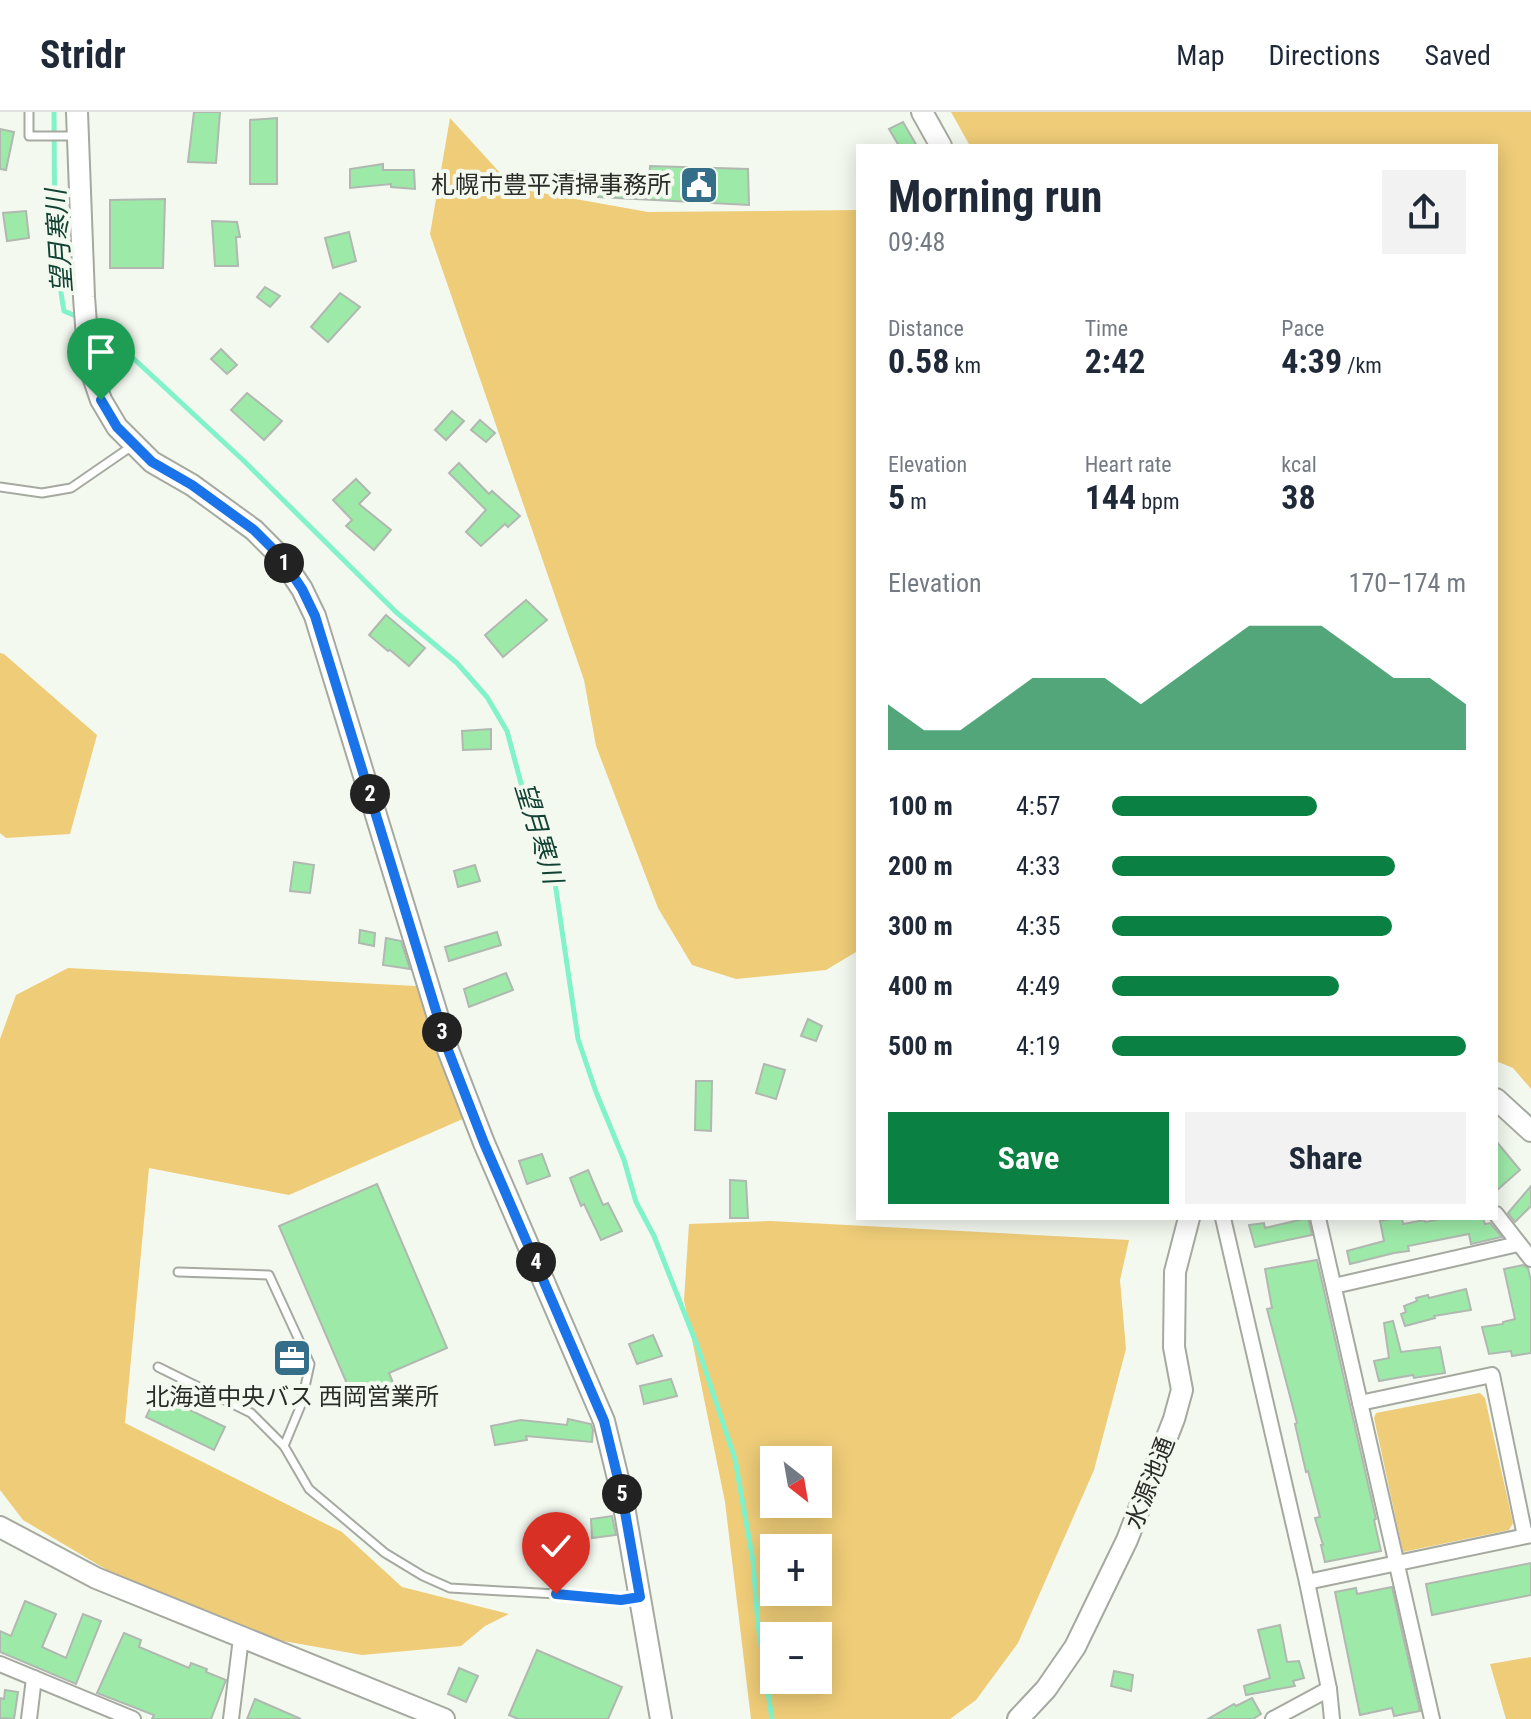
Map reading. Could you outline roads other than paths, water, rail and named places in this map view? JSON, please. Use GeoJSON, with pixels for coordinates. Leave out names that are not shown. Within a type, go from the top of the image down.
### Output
{"type":"FeatureCollection","features":[{"type":"Feature","properties":{"kind":"street"},"geometry":{"type":"LineString","coordinates":[[77,112],[71,136],[89,365],[101,400],[117,427],[152,462],[192,485],[254,530],[280,556],[315,616],[448,1050],[484,1143],[604,1421],[622,1495],[661,1719]]}},
{"type":"Feature","properties":{"kind":"street"},"geometry":{"type":"LineString","coordinates":[[922,112],[940,144]]}},
{"type":"Feature","properties":{"kind":"street"},"geometry":{"type":"LineString","coordinates":[[1498,1101],[1531,1131]]}},
{"type":"Feature","properties":{"kind":"street"},"geometry":{"type":"LineString","coordinates":[[1498,1217],[1531,1259]]}},
{"type":"Feature","properties":{"kind":"street","name":"水源池通"},"geometry":{"type":"LineString","coordinates":[[1018,1719],[1046,1689],[1075,1647],[1127,1540],[1174,1419],[1182,1390],[1174,1347],[1175,1272],[1188,1220]]}},
{"type":"Feature","properties":{"kind":"street"},"geometry":{"type":"LineString","coordinates":[[1223,1220],[1307,1582],[1329,1689],[1332,1719]]}},
{"type":"Feature","properties":{"kind":"street"},"geometry":{"type":"LineString","coordinates":[[1318,1220],[1432,1719]]}},
{"type":"Feature","properties":{"kind":"street"},"geometry":{"type":"LineString","coordinates":[[1334,1286],[1518,1244]]}},
{"type":"Feature","properties":{"kind":"street"},"geometry":{"type":"LineString","coordinates":[[1307,1582],[1528,1536],[1492,1375],[1360,1403]]}},
{"type":"Feature","properties":{"kind":"street"},"geometry":{"type":"LineString","coordinates":[[0,1527],[96,1578],[404,1711],[444,1719]]}},
{"type":"Feature","properties":{"kind":"street"},"geometry":{"type":"LineString","coordinates":[[231,1719],[241,1638]]}},
{"type":"Feature","properties":{"kind":"street"},"geometry":{"type":"LineString","coordinates":[[0,1664],[131,1719]]}},
{"type":"Feature","properties":{"kind":"street"},"geometry":{"type":"LineString","coordinates":[[29,1719],[34,1678]]}},
{"type":"Feature","properties":{"kind":"street"},"geometry":{"type":"LineString","coordinates":[[1273,1719],[1329,1689]]}},
{"type":"Feature","properties":{"kind":"lane"},"geometry":{"type":"LineString","coordinates":[[29,112],[29,136],[71,136]]}},
{"type":"Feature","properties":{"kind":"lane"},"geometry":{"type":"LineString","coordinates":[[0,487],[42,493],[71,488],[134,445]]}},
{"type":"Feature","properties":{"kind":"lane"},"geometry":{"type":"LineString","coordinates":[[178,1272],[269,1275],[310,1364],[301,1405],[284,1446]]}},
{"type":"Feature","properties":{"kind":"lane"},"geometry":{"type":"LineString","coordinates":[[158,1367],[251,1413],[284,1446],[309,1489],[385,1553],[423,1576],[450,1588],[621,1600],[640,1597]]}},
{"type":"Feature","properties":{"kind":"waterway","name":"望月寒川"},"geometry":{"type":"LineString","coordinates":[[54,112],[55,212],[60,286],[64,311],[78,317]]}},
{"type":"Feature","properties":{"kind":"waterway","name":"望月寒川"},"geometry":{"type":"LineString","coordinates":[[91,322],[122,343],[133,358],[244,461],[396,612],[457,663],[487,697],[507,731],[522,787],[535,813],[554,876],[578,1039],[624,1160],[636,1202],[654,1236],[697,1345],[735,1459],[753,1561],[758,1625],[772,1719]]}},
{"type":"Feature","properties":{"kind":"place","name":"札幌市豊平清掃事務所"},"geometry":{"type":"Point","coordinates":[699,185]}},
{"type":"Feature","properties":{"kind":"place","name":"北海道中央バス 西岡営業所"},"geometry":{"type":"Point","coordinates":[292,1358]}}]}
